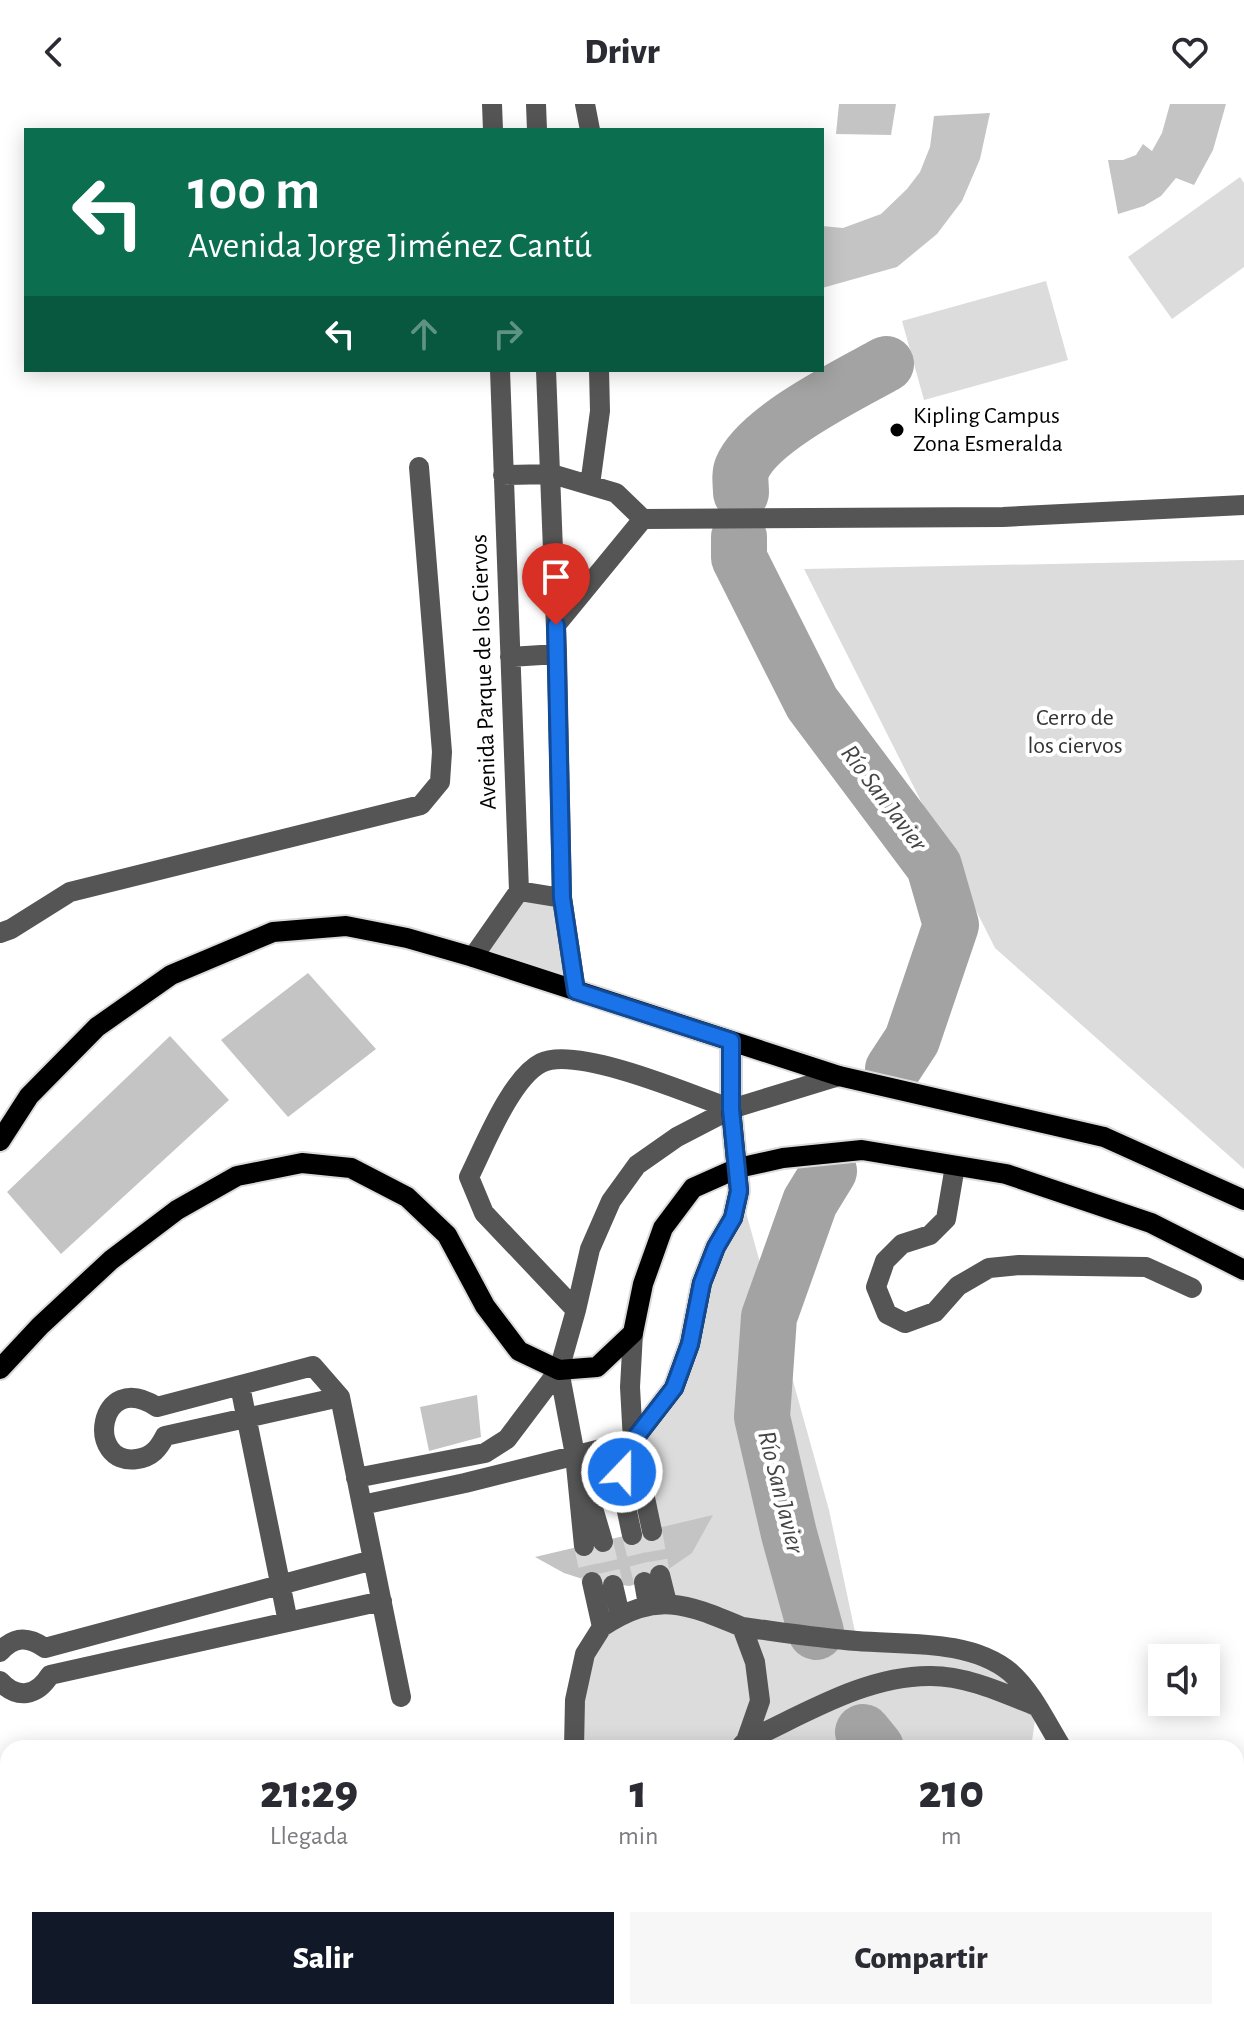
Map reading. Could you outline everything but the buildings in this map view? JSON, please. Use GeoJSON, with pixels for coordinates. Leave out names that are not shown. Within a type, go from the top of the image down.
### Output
{"type":"FeatureCollection","features":[{"type":"Feature","properties":{"kind":"main road"},"geometry":{"type":"LineString","coordinates":[[0,1141],[29,1096],[97,1027],[171,975],[273,932],[346,926],[407,938],[473,957],[839,1076],[1104,1137],[1244,1200]]}},
{"type":"Feature","properties":{"kind":"main road"},"geometry":{"type":"LineString","coordinates":[[633,1441],[674,1388],[690,1344],[702,1283],[716,1247],[733,1218],[739,1191],[731,1109],[731,1041]]}},
{"type":"Feature","properties":{"kind":"main road"},"geometry":{"type":"LineString","coordinates":[[0,1369],[40,1326],[111,1260],[177,1210],[237,1176],[302,1163],[351,1168],[407,1197],[447,1235],[485,1306],[519,1351],[559,1370],[597,1367],[633,1333],[643,1284],[663,1228],[693,1188],[738,1168],[783,1158],[862,1150],[1006,1174],[1151,1223],[1244,1270]]}},
{"type":"Feature","properties":{"kind":"street"},"geometry":{"type":"LineString","coordinates":[[492,104],[493,128]]}},
{"type":"Feature","properties":{"kind":"street"},"geometry":{"type":"LineString","coordinates":[[536,104],[537,128]]}},
{"type":"Feature","properties":{"kind":"street"},"geometry":{"type":"LineString","coordinates":[[585,104],[590,128]]}},
{"type":"Feature","properties":{"kind":"street","name":"Avenida Parque de los Ciervos"},"geometry":{"type":"LineString","coordinates":[[500,372],[519,891]]}},
{"type":"Feature","properties":{"kind":"street"},"geometry":{"type":"LineString","coordinates":[[546,372],[552,474],[562,898],[576,991]]}},
{"type":"Feature","properties":{"kind":"street"},"geometry":{"type":"LineString","coordinates":[[590,485],[600,411],[599,372]]}},
{"type":"Feature","properties":{"kind":"street"},"geometry":{"type":"LineString","coordinates":[[0,933],[70,892],[421,805],[440,782],[442,752],[419,467]]}},
{"type":"Feature","properties":{"kind":"street"},"geometry":{"type":"LineString","coordinates":[[503,475],[552,474],[616,493],[643,519],[1003,517],[1244,505]]}},
{"type":"Feature","properties":{"kind":"street"},"geometry":{"type":"LineString","coordinates":[[556,625],[643,519]]}},
{"type":"Feature","properties":{"kind":"street"},"geometry":{"type":"LineString","coordinates":[[510,657],[557,654]]}},
{"type":"Feature","properties":{"kind":"street"},"geometry":{"type":"LineString","coordinates":[[473,957],[519,891],[562,898]]}},
{"type":"Feature","properties":{"kind":"street"},"geometry":{"type":"LineString","coordinates":[[576,1310],[484,1213],[469,1177],[514,1088],[542,1062],[579,1060],[632,1073],[731,1109]]}},
{"type":"Feature","properties":{"kind":"street"},"geometry":{"type":"LineString","coordinates":[[356,1478],[485,1453],[507,1439],[559,1370],[590,1249],[611,1201],[637,1165],[677,1137],[731,1109],[839,1076]]}},
{"type":"Feature","properties":{"kind":"street"},"geometry":{"type":"LineString","coordinates":[[955,1166],[946,1219],[930,1235],[902,1244],[885,1261],[876,1287],[887,1314],[905,1323],[935,1312],[958,1286],[989,1268],[1019,1265],[1146,1267],[1192,1288]]}},
{"type":"Feature","properties":{"kind":"street"},"geometry":{"type":"LineString","coordinates":[[633,1333],[630,1387],[642,1533]]}},
{"type":"Feature","properties":{"kind":"street"},"geometry":{"type":"LineString","coordinates":[[340,1397],[165,1436],[159,1447],[147,1457],[132,1460],[112,1450],[105,1439],[103,1426],[106,1414],[115,1403],[128,1397],[145,1399],[157,1407],[313,1366],[340,1397],[401,1697]]}},
{"type":"Feature","properties":{"kind":"street"},"geometry":{"type":"LineString","coordinates":[[559,1370],[575,1455],[590,1493],[594,1544]]}},
{"type":"Feature","properties":{"kind":"street"},"geometry":{"type":"LineString","coordinates":[[240,1386],[288,1622]]}},
{"type":"Feature","properties":{"kind":"street"},"geometry":{"type":"LineString","coordinates":[[362,1505],[633,1441]]}},
{"type":"Feature","properties":{"kind":"street"},"geometry":{"type":"LineString","coordinates":[[485,1453],[491,1477]]}},
{"type":"Feature","properties":{"kind":"street"},"geometry":{"type":"LineString","coordinates":[[431,1465],[437,1489]]}},
{"type":"Feature","properties":{"kind":"street"},"geometry":{"type":"LineString","coordinates":[[0,1652],[10,1642],[20,1638],[34,1640],[45,1648],[373,1560]]}},
{"type":"Feature","properties":{"kind":"street"},"geometry":{"type":"LineString","coordinates":[[652,1578],[658,1604]]}},
{"type":"Feature","properties":{"kind":"street"},"geometry":{"type":"LineString","coordinates":[[602,1627],[602,1583],[620,1615]]}},
{"type":"Feature","properties":{"kind":"street"},"geometry":{"type":"LineString","coordinates":[[0,1681],[12,1691],[24,1694],[43,1686],[50,1675],[382,1601]]}},
{"type":"Feature","properties":{"kind":"street"},"geometry":{"type":"LineString","coordinates":[[574,1740],[575,1700],[585,1654],[602,1627],[620,1615],[658,1604],[701,1610],[742,1627],[856,1641],[949,1648],[987,1657],[1012,1673],[1057,1740]]}},
{"type":"Feature","properties":{"kind":"street"},"geometry":{"type":"LineString","coordinates":[[170,1614],[178,1646]]}},
{"type":"Feature","properties":{"kind":"street"},"geometry":{"type":"LineString","coordinates":[[742,1627],[755,1662],[760,1701],[745,1740]]}},
{"type":"Feature","properties":{"kind":"street"},"geometry":{"type":"LineString","coordinates":[[753,1740],[847,1694],[930,1676],[963,1680],[1037,1706]]}},
{"type":"Feature","properties":{"kind":"green space"},"geometry":{"type":"Polygon","coordinates":[[[1240,177],[1244,183],[1244,267],[1172,319],[1128,257],[1240,177]]]}},
{"type":"Feature","properties":{"kind":"green space"},"geometry":{"type":"Polygon","coordinates":[[[1046,281],[1068,360],[924,400],[902,321],[1046,281]]]}},
{"type":"Feature","properties":{"kind":"green space","name":"Cerro de los ciervos"},"geometry":{"type":"Polygon","coordinates":[[[1244,560],[1244,1169],[995,948],[804,569],[1244,560]]]}},
{"type":"Feature","properties":{"kind":"green space"},"geometry":{"type":"Polygon","coordinates":[[[519,891],[562,898],[576,991],[473,957],[519,891]]]}},
{"type":"Feature","properties":{"kind":"green space"},"geometry":{"type":"Polygon","coordinates":[[[740,1191],[829,1510],[857,1641],[987,1657],[1037,1706],[1032,1740],[573,1740],[602,1627],[668,1602],[634,1441],[675,1388],[740,1191]]]}},
{"type":"Feature","properties":{"kind":"waterway","name":"Río San Javier"},"geometry":{"type":"LineString","coordinates":[[741,493],[742,468],[766,438],[806,409],[886,364]]}},
{"type":"Feature","properties":{"kind":"waterway","name":"Río San Javier"},"geometry":{"type":"LineString","coordinates":[[739,537],[739,558],[812,703],[934,866],[951,925],[912,1040],[893,1069]]}},
{"type":"Feature","properties":{"kind":"waterway","name":"Río San Javier"},"geometry":{"type":"LineString","coordinates":[[816,1632],[762,1417],[769,1317],[810,1202],[829,1171]]}},
{"type":"Feature","properties":{"kind":"waterway","name":"Río San Javier"},"geometry":{"type":"LineString","coordinates":[[863,1732],[870,1740]]}},
{"type":"Feature","properties":{"kind":"tunnel"},"geometry":{"type":"LineString","coordinates":[[652,1531],[660,1575]]}},
{"type":"Feature","properties":{"kind":"tunnel"},"geometry":{"type":"LineString","coordinates":[[632,1535],[644,1582]]}},
{"type":"Feature","properties":{"kind":"tunnel"},"geometry":{"type":"LineString","coordinates":[[603,1542],[613,1585]]}},
{"type":"Feature","properties":{"kind":"tunnel"},"geometry":{"type":"LineString","coordinates":[[584,1546],[592,1582]]}},
{"type":"Feature","properties":{"kind":"place","name":"Kipling Campus Zona Esmeralda"},"geometry":{"type":"Point","coordinates":[897,430]}},
{"type":"Feature","properties":{"kind":"route"},"geometry":{"type":"LineString","coordinates":[[556,625],[562,898],[576,991],[731,1041],[731,1109],[739,1191],[733,1218],[716,1247],[702,1283],[690,1344],[674,1388],[633,1441],[622,1472]]}}]}
